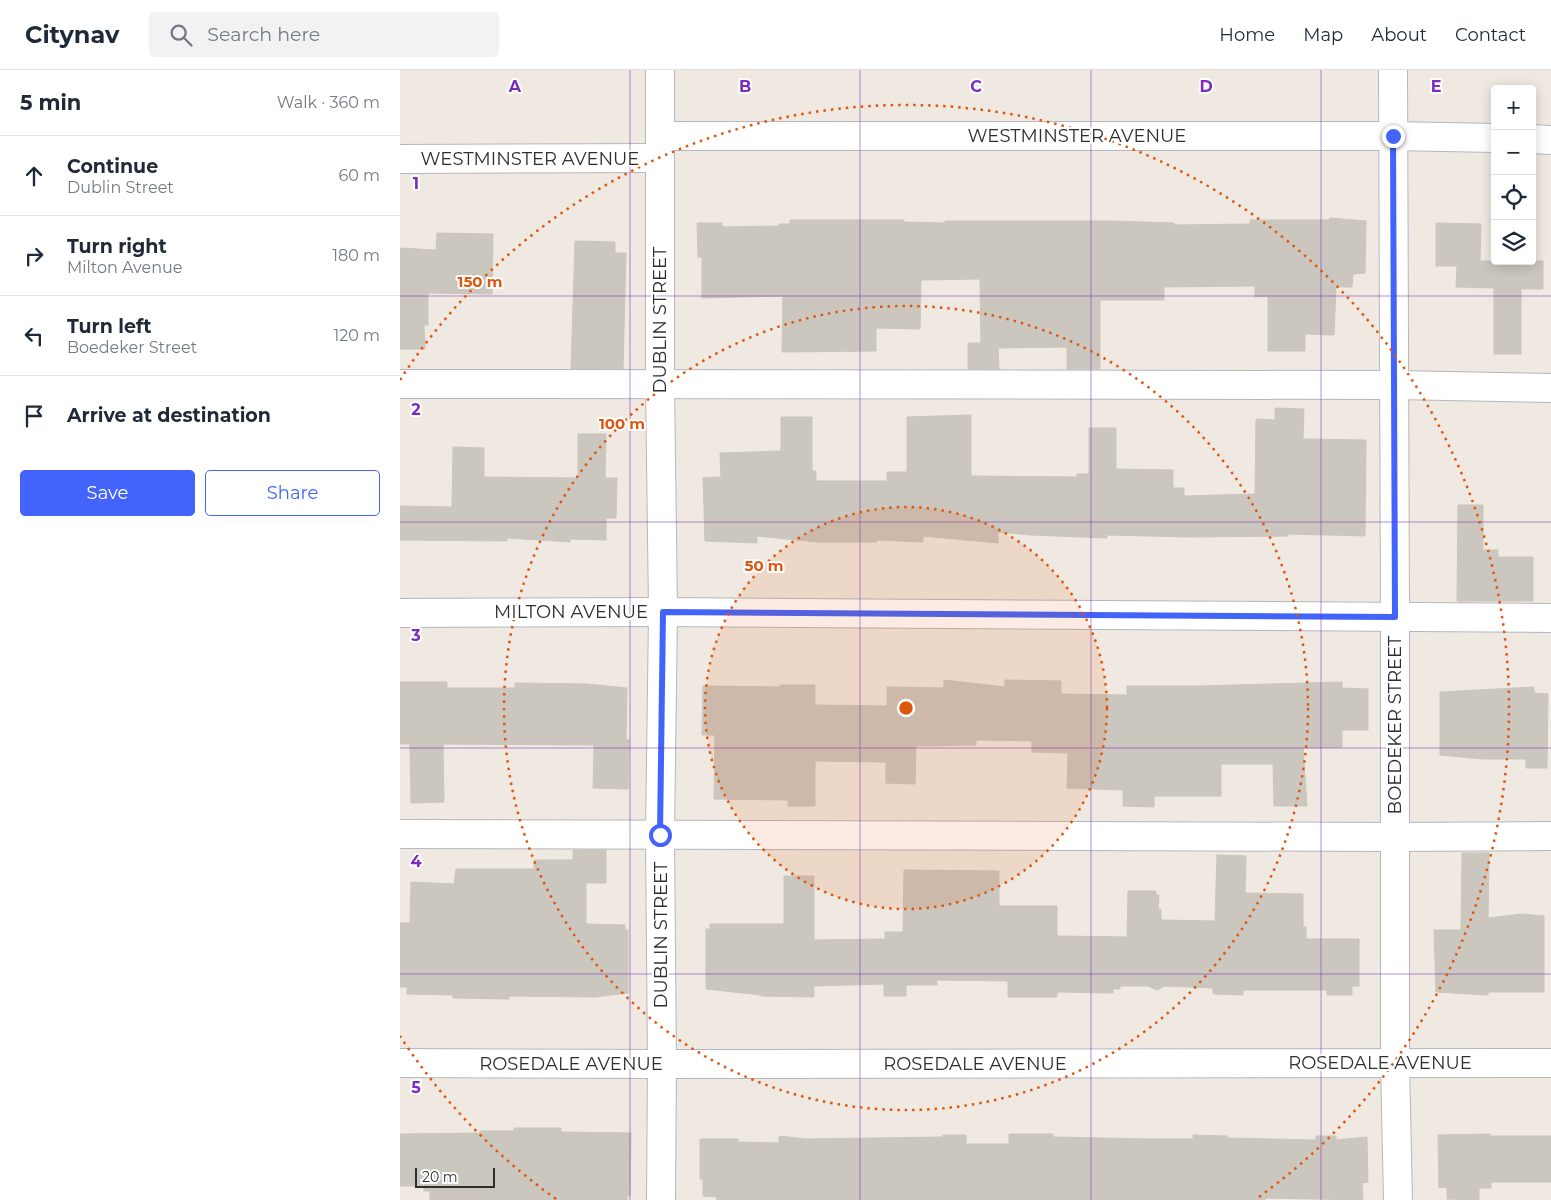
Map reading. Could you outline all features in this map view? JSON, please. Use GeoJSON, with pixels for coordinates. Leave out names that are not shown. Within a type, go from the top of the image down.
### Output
{"type":"FeatureCollection","features":[{"type":"Feature","properties":{"kind":"street","name":"DUBLIN STREET"},"geometry":{"type":"LineString","coordinates":[[660,70],[660,384],[663,612],[660,835],[661,1200]]}},
{"type":"Feature","properties":{"kind":"street","name":"BOEDEKER STREET"},"geometry":{"type":"LineString","coordinates":[[1393,70],[1395,1063],[1398,1200]]}},
{"type":"Feature","properties":{"kind":"street","name":"WESTMINSTER AVENUE"},"geometry":{"type":"LineString","coordinates":[[400,159],[660,147],[1393,136],[1491,138]]}},
{"type":"Feature","properties":{"kind":"street"},"geometry":{"type":"LineString","coordinates":[[1536,139],[1551,140]]}},
{"type":"Feature","properties":{"kind":"street"},"geometry":{"type":"LineString","coordinates":[[400,384],[1395,385],[1551,388]]}},
{"type":"Feature","properties":{"kind":"street","name":"MILTON AVENUE"},"geometry":{"type":"LineString","coordinates":[[400,613],[663,612],[1551,618]]}},
{"type":"Feature","properties":{"kind":"street"},"geometry":{"type":"LineString","coordinates":[[400,834],[1395,838],[1551,836]]}},
{"type":"Feature","properties":{"kind":"street","name":"ROSEDALE AVENUE"},"geometry":{"type":"LineString","coordinates":[[400,1063],[1551,1063]]}},
{"type":"Feature","properties":{"kind":"building"},"geometry":{"type":"Polygon","coordinates":[[[1330,218],[1366,221],[1365,273],[1353,274],[1352,287],[1336,287],[1334,335],[1305,334],[1305,351],[1268,351],[1268,296],[1255,297],[1255,286],[1164,287],[1164,300],[1100,300],[1100,369],[1067,369],[1067,347],[998,348],[999,369],[968,369],[968,343],[981,343],[980,279],[921,280],[920,329],[876,328],[876,351],[782,352],[783,296],[702,298],[702,257],[698,257],[697,223],[722,223],[722,227],[779,226],[779,224],[790,224],[790,220],[904,220],[904,222],[945,223],[945,221],[1114,221],[1174,223],[1174,225],[1250,224],[1250,220],[1329,220],[1330,218]]]}},
{"type":"Feature","properties":{"kind":"building"},"geometry":{"type":"Polygon","coordinates":[[[1436,223],[1481,224],[1480,261],[1491,261],[1491,265],[1536,265],[1536,261],[1543,261],[1543,289],[1521,289],[1521,354],[1494,354],[1494,288],[1456,287],[1457,266],[1436,266],[1436,223]]]}},
{"type":"Feature","properties":{"kind":"building"},"geometry":{"type":"Polygon","coordinates":[[[437,233],[493,234],[492,294],[428,293],[428,325],[424,325],[425,349],[400,349],[400,248],[436,250],[437,233]]]}},
{"type":"Feature","properties":{"kind":"building"},"geometry":{"type":"Polygon","coordinates":[[[575,241],[615,242],[615,253],[626,253],[623,369],[571,369],[575,241]]]}},
{"type":"Feature","properties":{"kind":"building"},"geometry":{"type":"Polygon","coordinates":[[[1275,408],[1304,409],[1303,439],[1366,440],[1365,536],[1288,534],[1288,536],[1189,537],[1107,535],[1107,538],[998,532],[998,543],[923,536],[923,542],[877,540],[877,542],[817,542],[757,536],[757,543],[705,541],[703,478],[721,477],[720,453],[781,451],[781,417],[812,417],[812,471],[816,471],[816,481],[887,481],[887,472],[907,472],[907,417],[971,415],[971,476],[1077,477],[1077,474],[1089,474],[1089,428],[1116,428],[1116,469],[1173,470],[1173,488],[1184,488],[1184,496],[1255,494],[1256,419],[1275,420],[1275,408]]]}},
{"type":"Feature","properties":{"kind":"building"},"geometry":{"type":"Polygon","coordinates":[[[578,434],[606,434],[605,478],[617,478],[616,518],[606,518],[606,540],[570,539],[570,542],[507,538],[507,541],[400,540],[400,506],[452,507],[453,447],[484,448],[484,477],[578,478],[578,434]]]}},
{"type":"Feature","properties":{"kind":"building"},"geometry":{"type":"Polygon","coordinates":[[[1458,505],[1483,505],[1483,550],[1498,550],[1498,557],[1533,557],[1533,601],[1457,601],[1458,505]]]}},
{"type":"Feature","properties":{"kind":"building"},"geometry":{"type":"Polygon","coordinates":[[[944,680],[1005,687],[1005,680],[1061,681],[1061,694],[1127,695],[1127,686],[1342,682],[1342,688],[1368,689],[1368,730],[1342,730],[1342,747],[1303,748],[1307,806],[1274,806],[1273,764],[1221,764],[1221,796],[1154,796],[1154,807],[1123,806],[1123,790],[1067,788],[1068,753],[1032,752],[1032,741],[976,740],[976,745],[916,746],[915,784],[886,783],[886,762],[815,761],[815,806],[788,806],[788,800],[714,799],[715,735],[702,735],[703,686],[780,687],[780,685],[815,685],[815,705],[887,706],[887,687],[944,688],[944,680]]]}},
{"type":"Feature","properties":{"kind":"building"},"geometry":{"type":"Polygon","coordinates":[[[400,682],[447,682],[447,688],[515,688],[515,683],[587,684],[627,688],[626,740],[629,740],[628,789],[593,788],[594,745],[443,744],[444,802],[411,803],[410,744],[400,744],[400,682]]]}},
{"type":"Feature","properties":{"kind":"building"},"geometry":{"type":"Polygon","coordinates":[[[1534,687],[1534,693],[1548,694],[1547,768],[1526,768],[1526,759],[1482,759],[1440,755],[1440,692],[1534,687]]]}},
{"type":"Feature","properties":{"kind":"building"},"geometry":{"type":"Polygon","coordinates":[[[573,850],[606,850],[606,883],[586,883],[586,924],[625,925],[625,930],[628,930],[628,993],[595,997],[509,996],[509,999],[453,998],[453,995],[407,994],[407,987],[400,987],[400,923],[410,923],[411,882],[454,884],[456,869],[534,869],[534,860],[573,860],[573,850]]]}},
{"type":"Feature","properties":{"kind":"building"},"geometry":{"type":"Polygon","coordinates":[[[1462,853],[1489,853],[1488,918],[1522,914],[1544,916],[1544,992],[1488,992],[1488,995],[1436,992],[1434,930],[1461,930],[1462,853]]]}},
{"type":"Feature","properties":{"kind":"building"},"geometry":{"type":"Polygon","coordinates":[[[1217,855],[1246,856],[1245,893],[1303,894],[1303,927],[1306,927],[1306,939],[1359,939],[1359,986],[1352,986],[1352,995],[1327,995],[1327,990],[1243,990],[1243,995],[1213,994],[1213,988],[1165,986],[1157,990],[1148,986],[1120,986],[1120,989],[1113,989],[1113,993],[1057,992],[1057,997],[1008,997],[1008,981],[937,980],[937,985],[906,985],[906,996],[884,996],[884,984],[814,986],[814,997],[761,996],[706,989],[706,929],[710,929],[710,924],[784,924],[784,876],[814,876],[814,940],[885,939],[885,932],[903,932],[904,870],[999,871],[999,906],[1057,906],[1057,936],[1127,937],[1128,891],[1156,891],[1156,895],[1159,895],[1158,909],[1161,909],[1161,920],[1215,921],[1217,855]]]}},
{"type":"Feature","properties":{"kind":"building"},"geometry":{"type":"Polygon","coordinates":[[[514,1128],[561,1128],[561,1132],[631,1133],[630,1196],[627,1196],[627,1200],[430,1200],[430,1191],[424,1191],[424,1186],[400,1186],[400,1134],[480,1133],[480,1131],[514,1131],[514,1128]]]}},
{"type":"Feature","properties":{"kind":"building"},"geometry":{"type":"Polygon","coordinates":[[[1009,1134],[1053,1134],[1053,1137],[1149,1139],[1193,1139],[1193,1135],[1227,1136],[1227,1138],[1316,1140],[1316,1136],[1336,1136],[1336,1140],[1367,1137],[1368,1182],[1362,1183],[1363,1200],[1265,1198],[1265,1200],[717,1200],[717,1197],[703,1196],[703,1179],[700,1179],[700,1139],[738,1139],[738,1142],[779,1143],[779,1136],[806,1139],[966,1135],[966,1144],[1009,1144],[1009,1134]]]}},
{"type":"Feature","properties":{"kind":"building"},"geometry":{"type":"Polygon","coordinates":[[[1490,1134],[1490,1136],[1551,1136],[1551,1182],[1491,1182],[1491,1188],[1479,1188],[1479,1200],[1447,1199],[1447,1187],[1439,1188],[1438,1135],[1490,1134]]]}},
{"type":"Feature","properties":{"kind":"route"},"geometry":{"type":"LineString","coordinates":[[660,835],[663,612],[1395,617],[1393,136]]}}]}
